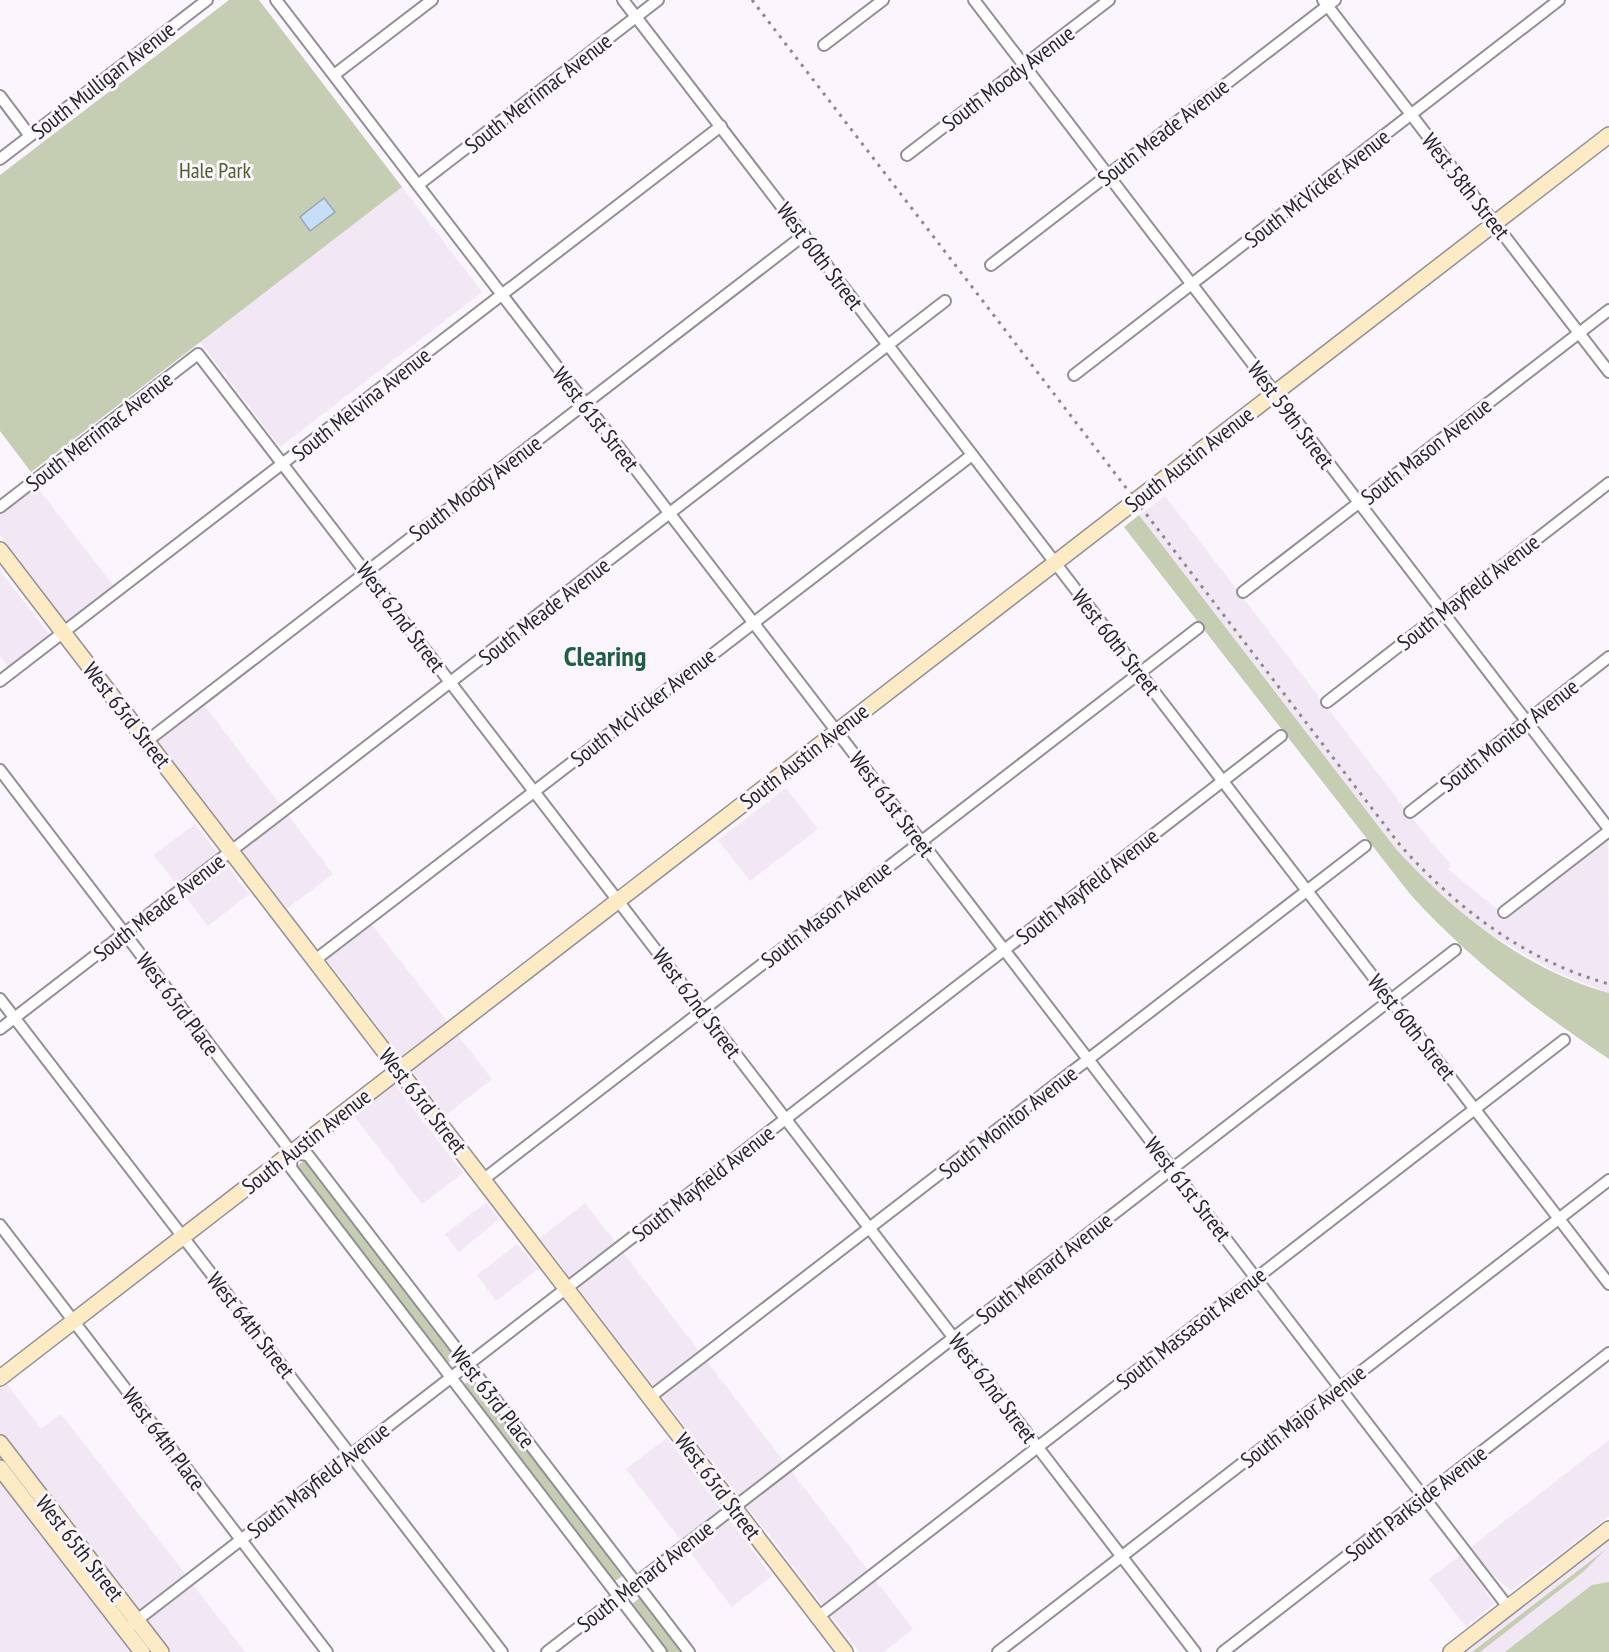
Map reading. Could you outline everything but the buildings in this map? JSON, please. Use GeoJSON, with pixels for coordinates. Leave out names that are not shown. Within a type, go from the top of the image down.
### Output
{"type":"FeatureCollection","features":[{"type":"Feature","properties":{"kind":"street","name":"South Mulligan Avenue"},"geometry":{"type":"LineString","coordinates":[[0,159],[207,0]]}},
{"type":"Feature","properties":{"kind":"street","name":"West 61st Street"},"geometry":{"type":"LineString","coordinates":[[276,0],[1508,1607]]}},
{"type":"Feature","properties":{"kind":"street"},"geometry":{"type":"LineString","coordinates":[[334,75],[432,0]]}},
{"type":"Feature","properties":{"kind":"street","name":"West 60th Street"},"geometry":{"type":"LineString","coordinates":[[623,0],[1609,1284]]}},
{"type":"Feature","properties":{"kind":"street","name":"South Merrimac Avenue"},"geometry":{"type":"LineString","coordinates":[[418,185],[658,0]]}},
{"type":"Feature","properties":{"kind":"street"},"geometry":{"type":"LineString","coordinates":[[824,45],[882,0]]}},
{"type":"Feature","properties":{"kind":"street","name":"West 59th Street"},"geometry":{"type":"LineString","coordinates":[[974,0],[1609,830]]}},
{"type":"Feature","properties":{"kind":"street","name":"South Moody Avenue"},"geometry":{"type":"LineString","coordinates":[[907,155],[1109,0]]}},
{"type":"Feature","properties":{"kind":"street","name":"South McVicker Avenue"},"geometry":{"type":"LineString","coordinates":[[1074,375],[1559,0]]}},
{"type":"Feature","properties":{"kind":"street","name":"West 58th Street"},"geometry":{"type":"LineString","coordinates":[[1328,2],[1411,115],[1609,372]]}},
{"type":"Feature","properties":{"kind":"street","name":"South Meade Avenue"},"geometry":{"type":"LineString","coordinates":[[991,265],[1328,2]]}},
{"type":"Feature","properties":{"kind":"street"},"geometry":{"type":"LineString","coordinates":[[0,96],[30,136]]}},
{"type":"Feature","properties":{"kind":"street","name":"South Melvina Avenue"},"geometry":{"type":"LineString","coordinates":[[0,681],[721,126]]}},
{"type":"Feature","properties":{"kind":"street","name":"South Austin Avenue"},"geometry":{"type":"LineString","coordinates":[[0,1378],[1609,135]]}},
{"type":"Feature","properties":{"kind":"street","name":"South Moody Avenue"},"geometry":{"type":"LineString","coordinates":[[147,741],[804,235]]}},
{"type":"Feature","properties":{"kind":"street","name":"South Meade Avenue"},"geometry":{"type":"LineString","coordinates":[[0,1029],[945,300]]}},
{"type":"Feature","properties":{"kind":"street","name":"South Mason Avenue"},"geometry":{"type":"LineString","coordinates":[[1242,592],[1609,310]]}},
{"type":"Feature","properties":{"kind":"street","name":"South Merrimac Avenue"},"geometry":{"type":"LineString","coordinates":[[0,507],[198,354]]}},
{"type":"Feature","properties":{"kind":"street","name":"West 62nd Street"},"geometry":{"type":"LineString","coordinates":[[198,354],[1195,1652]]}},
{"type":"Feature","properties":{"kind":"street","name":"South McVicker Avenue"},"geometry":{"type":"LineString","coordinates":[[315,960],[972,454]]}},
{"type":"Feature","properties":{"kind":"street","name":"South Mayfield Avenue"},"geometry":{"type":"LineString","coordinates":[[1327,702],[1609,483]]}},
{"type":"Feature","properties":{"kind":"street","name":"West 63rd Street"},"geometry":{"type":"LineString","coordinates":[[0,550],[845,1652]]}},
{"type":"Feature","properties":{"kind":"street","name":"South Mason Avenue"},"geometry":{"type":"LineString","coordinates":[[484,1179],[1198,628]]}},
{"type":"Feature","properties":{"kind":"street","name":"South Monitor Avenue"},"geometry":{"type":"LineString","coordinates":[[1410,813],[1609,657]]}},
{"type":"Feature","properties":{"kind":"street","name":"South Mayfield Avenue"},"geometry":{"type":"LineString","coordinates":[[130,1625],[1281,736]]}},
{"type":"Feature","properties":{"kind":"street","name":"West 63rd Place"},"geometry":{"type":"LineString","coordinates":[[0,770],[292,1152],[291,1168],[661,1652]]}},
{"type":"Feature","properties":{"kind":"street"},"geometry":{"type":"LineString","coordinates":[[1504,912],[1609,830]]}},
{"type":"Feature","properties":{"kind":"street","name":"South Monitor Avenue"},"geometry":{"type":"LineString","coordinates":[[650,1397],[1365,846]]}},
{"type":"Feature","properties":{"kind":"street","name":"South Menard Avenue"},"geometry":{"type":"LineString","coordinates":[[547,1652],[1455,950]]}},
{"type":"Feature","properties":{"kind":"street","name":"West 64th Street"},"geometry":{"type":"LineString","coordinates":[[0,999],[502,1652]]}},
{"type":"Feature","properties":{"kind":"street","name":"South Massasoit Avenue"},"geometry":{"type":"LineString","coordinates":[[818,1617],[1564,1040]]}},
{"type":"Feature","properties":{"kind":"street","name":"West 63rd Place"},"geometry":{"type":"LineString","coordinates":[[292,1152],[308,1155],[689,1652]]}},
{"type":"Feature","properties":{"kind":"street","name":"South Major Avenue"},"geometry":{"type":"LineString","coordinates":[[998,1652],[1609,1180]]}},
{"type":"Feature","properties":{"kind":"street","name":"West 64th Place"},"geometry":{"type":"LineString","coordinates":[[0,1225],[327,1652]]}},
{"type":"Feature","properties":{"kind":"street","name":"South Parkside Avenue"},"geometry":{"type":"LineString","coordinates":[[1223,1652],[1609,1353]]}},
{"type":"Feature","properties":{"kind":"street","name":"West 65th Street"},"geometry":{"type":"LineString","coordinates":[[0,1443],[130,1625],[142,1652]]}},
{"type":"Feature","properties":{"kind":"street","name":"West 65th Street"},"geometry":{"type":"LineString","coordinates":[[0,1468],[130,1625],[161,1652]]}},
{"type":"Feature","properties":{"kind":"street"},"geometry":{"type":"LineString","coordinates":[[1451,1652],[1609,1530]]}},
{"type":"Feature","properties":{"kind":"shaded area"},"geometry":{"type":"Polygon","coordinates":[[[402,187],[482,292],[280,447],[199,341],[402,187]]]}},
{"type":"Feature","properties":{"kind":"shaded area"},"geometry":{"type":"Polygon","coordinates":[[[34,483],[116,589],[69,625],[0,535],[0,509],[34,483]]]}},
{"type":"Feature","properties":{"kind":"shaded area"},"geometry":{"type":"Polygon","coordinates":[[[1165,496],[1412,818],[1451,865],[1448,869],[1508,918],[1608,837],[1609,993],[1556,972],[1482,930],[1425,880],[1396,849],[1139,515],[1165,496]]]}},
{"type":"Feature","properties":{"kind":"shaded area"},"geometry":{"type":"Polygon","coordinates":[[[0,571],[52,638],[11,670],[0,656],[0,571]]]}},
{"type":"Feature","properties":{"kind":"shaded area"},"geometry":{"type":"Polygon","coordinates":[[[201,701],[333,874],[287,909],[154,737],[201,701]]]}},
{"type":"Feature","properties":{"kind":"shaded area"},"geometry":{"type":"Polygon","coordinates":[[[786,788],[818,829],[750,881],[718,840],[786,788]]]}},
{"type":"Feature","properties":{"kind":"shaded area"},"geometry":{"type":"Polygon","coordinates":[[[195,824],[249,894],[208,926],[154,855],[195,824]]]}},
{"type":"Feature","properties":{"kind":"shaded area"},"geometry":{"type":"Polygon","coordinates":[[[369,921],[492,1079],[446,1115],[324,956],[369,921]]]}},
{"type":"Feature","properties":{"kind":"shaded area"},"geometry":{"type":"Polygon","coordinates":[[[388,1076],[463,1173],[422,1204],[347,1107],[388,1076]]]}},
{"type":"Feature","properties":{"kind":"shaded area"},"geometry":{"type":"Polygon","coordinates":[[[486,1203],[499,1219],[459,1252],[445,1234],[486,1203]]]}},
{"type":"Feature","properties":{"kind":"shaded area"},"geometry":{"type":"Polygon","coordinates":[[[585,1203],[913,1629],[883,1652],[859,1652],[540,1238],[585,1203]]]}},
{"type":"Feature","properties":{"kind":"shaded area"},"geometry":{"type":"Polygon","coordinates":[[[517,1244],[538,1269],[496,1301],[477,1275],[517,1244]]]}},
{"type":"Feature","properties":{"kind":"shaded area"},"geometry":{"type":"Polygon","coordinates":[[[7,1384],[41,1429],[61,1414],[186,1575],[137,1612],[0,1434],[0,1390],[7,1384]]]}},
{"type":"Feature","properties":{"kind":"shaded area"},"geometry":{"type":"Polygon","coordinates":[[[667,1438],[772,1576],[732,1607],[626,1469],[667,1438]]]}},
{"type":"Feature","properties":{"kind":"shaded area"},"geometry":{"type":"Polygon","coordinates":[[[1609,1440],[1609,1516],[1511,1591],[1493,1575],[1471,1547],[1609,1440]]]}},
{"type":"Feature","properties":{"kind":"shaded area"},"geometry":{"type":"Polygon","coordinates":[[[0,1468],[142,1652],[0,1652],[0,1468]]]}},
{"type":"Feature","properties":{"kind":"shaded area"},"geometry":{"type":"Polygon","coordinates":[[[1609,1540],[1609,1652],[1464,1652],[1570,1570],[1609,1540]]]}},
{"type":"Feature","properties":{"kind":"shaded area"},"geometry":{"type":"Polygon","coordinates":[[[1461,1555],[1494,1604],[1466,1627],[1429,1579],[1461,1555]]]}},
{"type":"Feature","properties":{"kind":"shaded area"},"geometry":{"type":"Polygon","coordinates":[[[193,1585],[245,1652],[167,1652],[144,1623],[193,1585]]]}},
{"type":"Feature","properties":{"kind":"green space","name":"Hale Park"},"geometry":{"type":"Polygon","coordinates":[[[229,0],[259,0],[402,187],[31,472],[0,431],[0,175],[229,0]]]}},
{"type":"Feature","properties":{"kind":"green space"},"geometry":{"type":"Polygon","coordinates":[[[1139,515],[1396,849],[1418,872],[1466,916],[1520,954],[1548,970],[1609,993],[1609,1059],[1556,1022],[1479,962],[1410,894],[1124,527],[1139,515]]]}},
{"type":"Feature","properties":{"kind":"green space"},"geometry":{"type":"Polygon","coordinates":[[[306,1159],[457,1356],[447,1363],[296,1167],[306,1159]]]}},
{"type":"Feature","properties":{"kind":"green space"},"geometry":{"type":"Polygon","coordinates":[[[474,1377],[625,1574],[614,1582],[463,1385],[474,1377]]]}},
{"type":"Feature","properties":{"kind":"green space"},"geometry":{"type":"Polygon","coordinates":[[[1605,1550],[1583,1572],[1480,1652],[1472,1652],[1605,1550]]]}},
{"type":"Feature","properties":{"kind":"green space"},"geometry":{"type":"Polygon","coordinates":[[[1609,1582],[1609,1652],[1505,1652],[1592,1585],[1609,1582]]]}},
{"type":"Feature","properties":{"kind":"green space"},"geometry":{"type":"Polygon","coordinates":[[[642,1596],[685,1652],[668,1652],[632,1604],[642,1596]]]}},
{"type":"Feature","properties":{"kind":"water"},"geometry":{"type":"Polygon","coordinates":[[[324,198],[335,212],[310,231],[300,217],[324,198]]]}},
{"type":"Feature","properties":{"kind":"railway"},"geometry":{"type":"LineString","coordinates":[[752,0],[1400,845],[1445,890],[1495,930],[1549,962],[1609,984]]}},
{"type":"Feature","properties":{"kind":"district","name":"Clearing"},"geometry":{"type":"Point","coordinates":[605,656]}}]}
